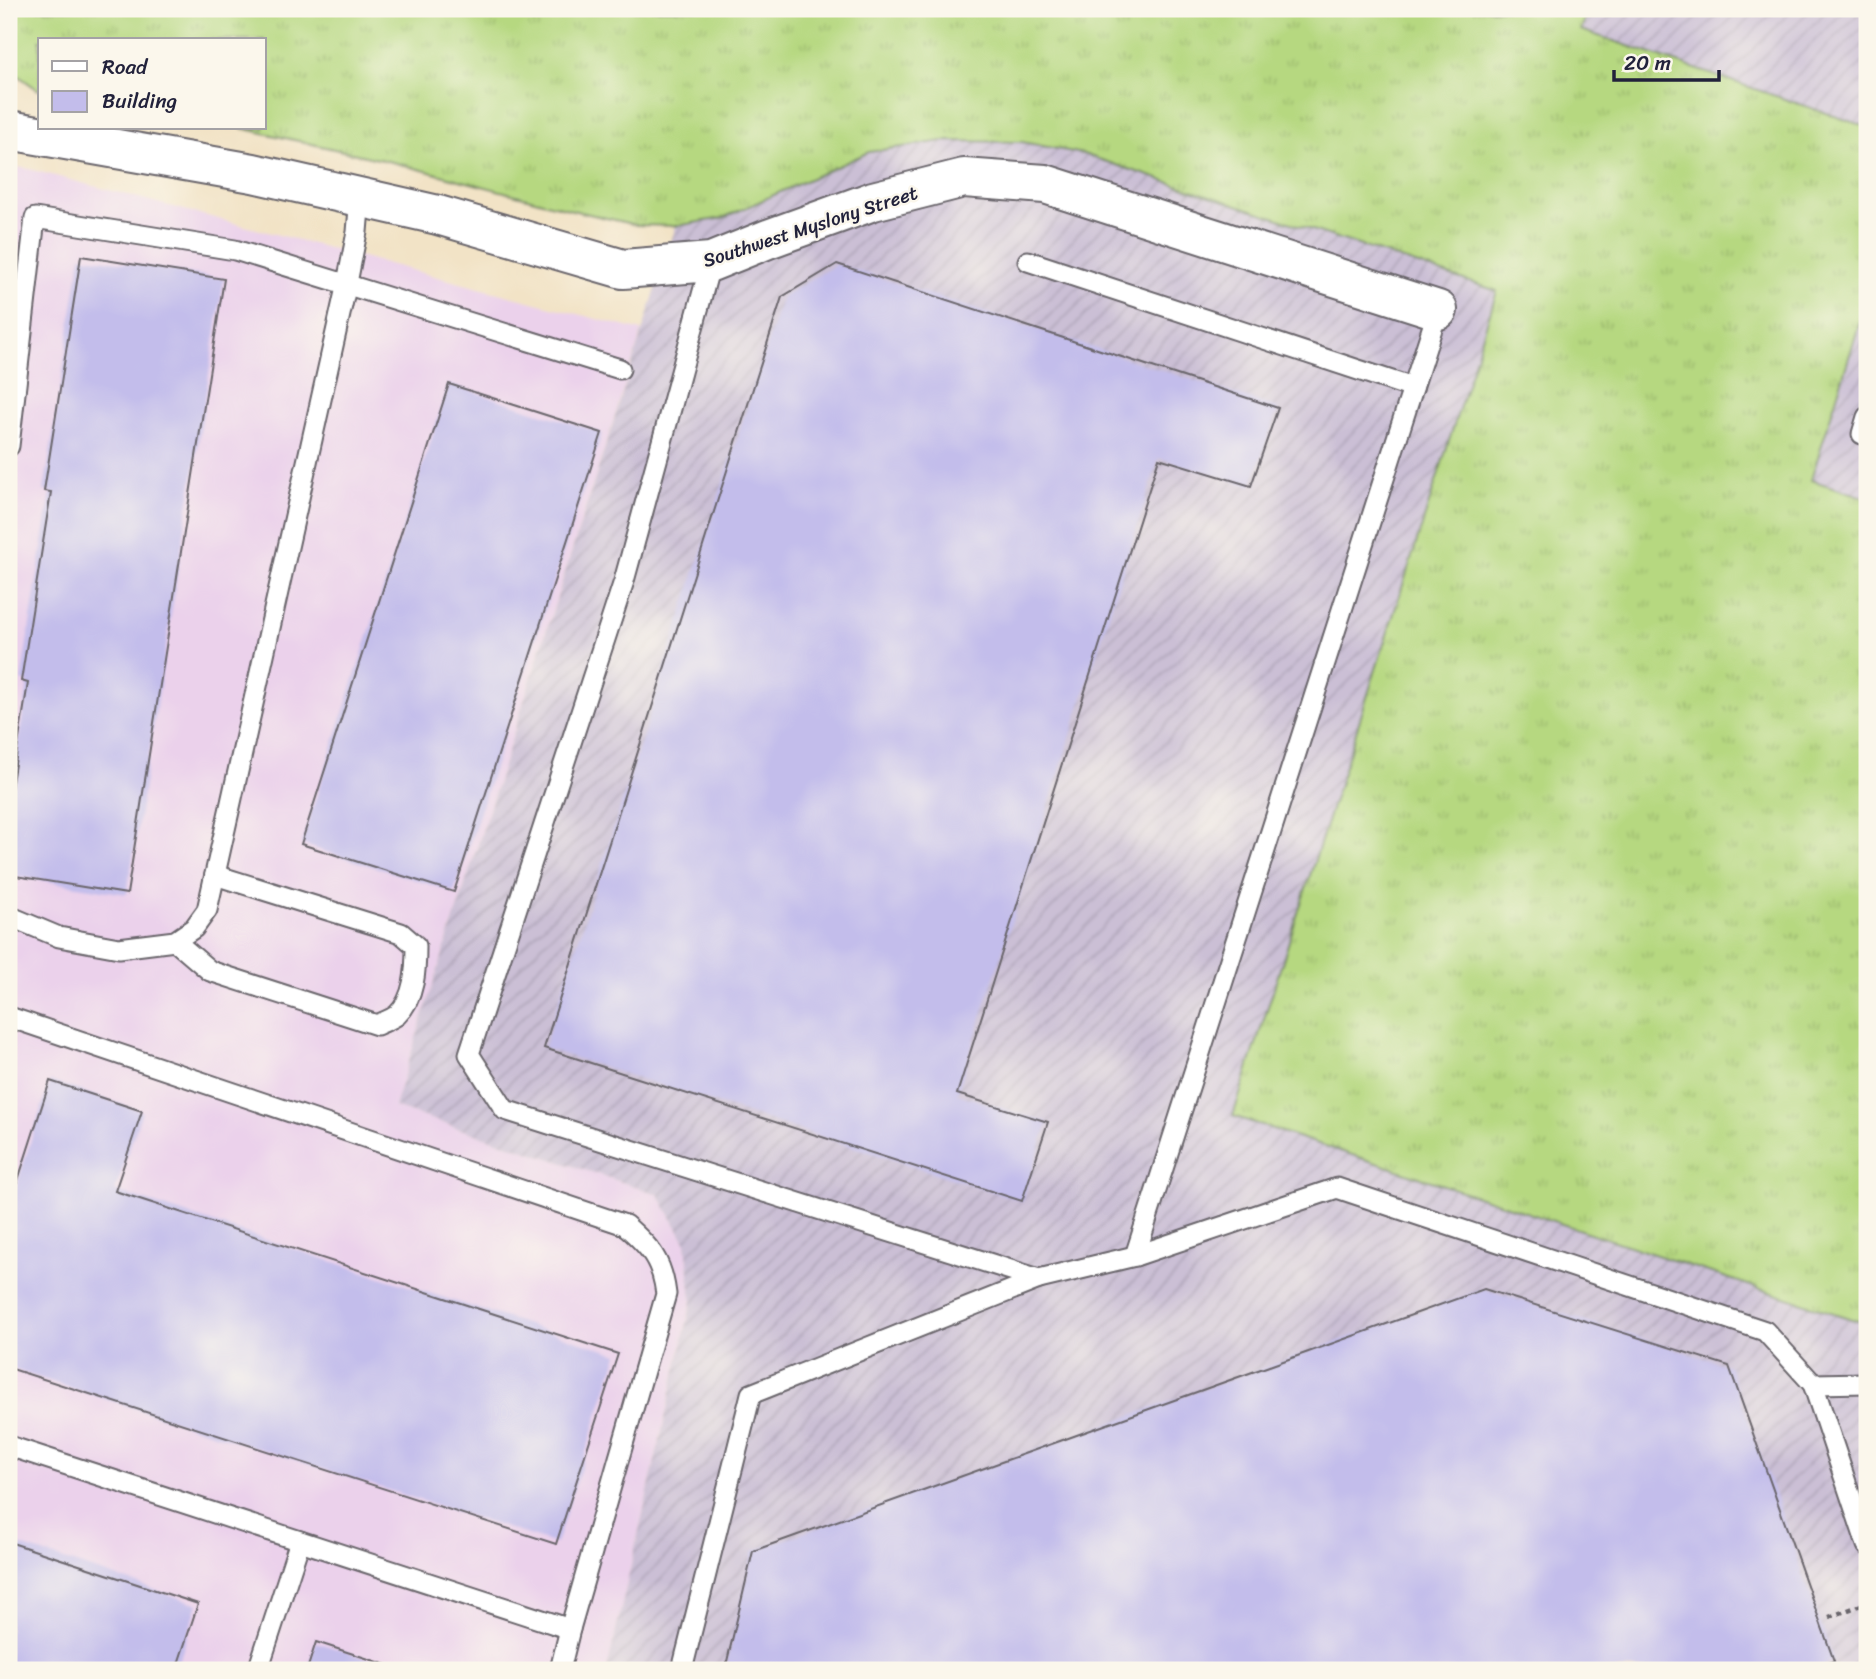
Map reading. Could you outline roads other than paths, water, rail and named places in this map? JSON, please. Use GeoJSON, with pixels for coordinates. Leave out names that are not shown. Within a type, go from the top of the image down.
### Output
{"type":"FeatureCollection","features":[{"type":"Feature","properties":{"kind":"street","name":"Southwest Myslony Street"},"geometry":{"type":"LineString","coordinates":[[9,130],[253,173],[360,197],[438,215],[623,269],[711,262],[873,201],[964,178],[1045,184],[1438,310]]}},
{"type":"Feature","properties":{"kind":"lane"},"geometry":{"type":"LineString","coordinates":[[9,916],[59,936],[119,948],[174,941],[194,929],[207,910],[347,283],[357,232],[360,197]]}},
{"type":"Feature","properties":{"kind":"lane"},"geometry":{"type":"LineString","coordinates":[[9,446],[35,218],[235,250],[620,369]]}},
{"type":"Feature","properties":{"kind":"lane"},"geometry":{"type":"LineString","coordinates":[[1028,261],[1413,388]]}},
{"type":"Feature","properties":{"kind":"lane"},"geometry":{"type":"LineString","coordinates":[[711,262],[624,581],[469,1054],[505,1110],[1039,1279]]}},
{"type":"Feature","properties":{"kind":"lane"},"geometry":{"type":"LineString","coordinates":[[1135,1256],[1438,310]]}},
{"type":"Feature","properties":{"kind":"lane"},"geometry":{"type":"LineString","coordinates":[[1867,417],[1862,434],[1867,435]]}},
{"type":"Feature","properties":{"kind":"lane"},"geometry":{"type":"LineString","coordinates":[[174,941],[210,971],[377,1025],[396,1016],[407,1000],[416,971],[416,946],[401,933],[215,875]]}},
{"type":"Feature","properties":{"kind":"lane"},"geometry":{"type":"LineString","coordinates":[[9,1017],[625,1225],[647,1245],[663,1273],[666,1294],[560,1670]]}},
{"type":"Feature","properties":{"kind":"lane"},"geometry":{"type":"LineString","coordinates":[[682,1670],[751,1394],[1039,1279],[1135,1256],[1336,1188],[1765,1331],[1813,1384],[1867,1545]]}},
{"type":"Feature","properties":{"kind":"lane"},"geometry":{"type":"LineString","coordinates":[[1813,1384],[1867,1383]]}},
{"type":"Feature","properties":{"kind":"lane"},"geometry":{"type":"LineString","coordinates":[[9,1446],[570,1629]]}},
{"type":"Feature","properties":{"kind":"lane"},"geometry":{"type":"LineString","coordinates":[[258,1670],[300,1541]]}}]}
